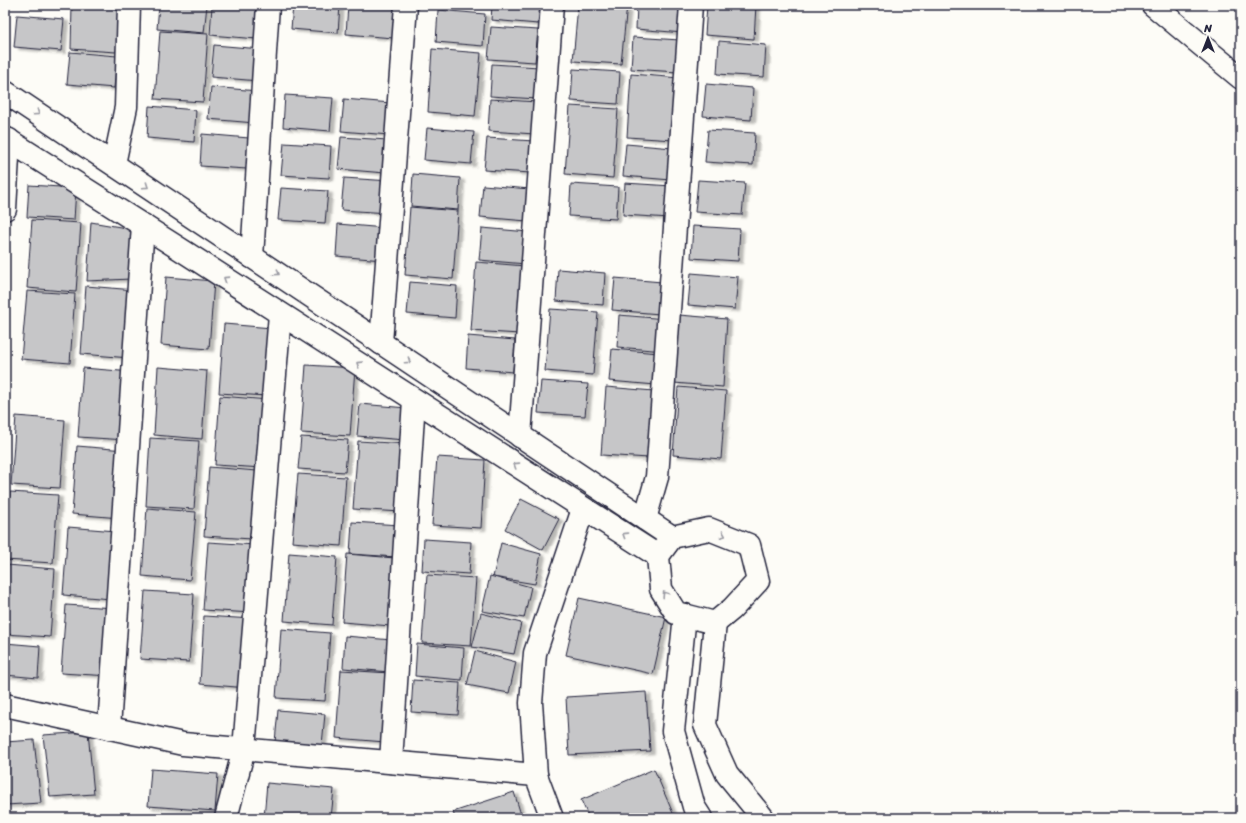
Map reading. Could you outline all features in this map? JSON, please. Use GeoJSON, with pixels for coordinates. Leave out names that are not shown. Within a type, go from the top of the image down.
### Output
{"type":"FeatureCollection","features":[{"type":"Feature","properties":{"kind":"street"},"geometry":{"type":"LineString","coordinates":[[114,164],[126,107],[129,5]]}},
{"type":"Feature","properties":{"kind":"street"},"geometry":{"type":"LineString","coordinates":[[252,257],[268,5]]}},
{"type":"Feature","properties":{"kind":"street"},"geometry":{"type":"LineString","coordinates":[[381,343],[406,5]]}},
{"type":"Feature","properties":{"kind":"street"},"geometry":{"type":"LineString","coordinates":[[520,436],[552,5]]}},
{"type":"Feature","properties":{"kind":"street"},"geometry":{"type":"LineString","coordinates":[[645,520],[657,477],[691,5]]}},
{"type":"Feature","properties":{"kind":"street"},"geometry":{"type":"LineString","coordinates":[[1154,5],[1241,78]]}},
{"type":"Feature","properties":{"kind":"street"},"geometry":{"type":"LineString","coordinates":[[5,92],[672,537]]}},
{"type":"Feature","properties":{"kind":"street"},"geometry":{"type":"LineString","coordinates":[[5,209],[7,139]]}},
{"type":"Feature","properties":{"kind":"street"},"geometry":{"type":"LineString","coordinates":[[7,139],[658,556]]}},
{"type":"Feature","properties":{"kind":"street"},"geometry":{"type":"LineString","coordinates":[[109,728],[143,225]]}},
{"type":"Feature","properties":{"kind":"street"},"geometry":{"type":"LineString","coordinates":[[226,818],[244,749],[280,314]]}},
{"type":"Feature","properties":{"kind":"street"},"geometry":{"type":"LineString","coordinates":[[391,762],[414,400]]}},
{"type":"Feature","properties":{"kind":"street"},"geometry":{"type":"LineString","coordinates":[[552,818],[536,775],[530,702],[535,653],[583,509]]}},
{"type":"Feature","properties":{"kind":"street"},"geometry":{"type":"LineString","coordinates":[[715,623],[676,613],[661,588],[658,556],[672,537],[709,530],[749,545],[758,581],[732,609],[715,623],[705,725],[727,774],[763,818]]}},
{"type":"Feature","properties":{"kind":"street"},"geometry":{"type":"LineString","coordinates":[[685,615],[673,731],[694,807],[701,818]]}},
{"type":"Feature","properties":{"kind":"street"},"geometry":{"type":"LineString","coordinates":[[5,705],[183,744],[536,775]]}},
{"type":"Feature","properties":{"kind":"building"},"geometry":{"type":"Polygon","coordinates":[[[72,5],[120,5],[116,52],[71,49],[72,5]]]}},
{"type":"Feature","properties":{"kind":"building"},"geometry":{"type":"Polygon","coordinates":[[[159,5],[207,5],[204,33],[157,29],[159,5]]]}},
{"type":"Feature","properties":{"kind":"building"},"geometry":{"type":"Polygon","coordinates":[[[212,5],[260,7],[257,39],[210,35],[212,5]]]}},
{"type":"Feature","properties":{"kind":"building"},"geometry":{"type":"Polygon","coordinates":[[[293,5],[340,5],[338,33],[291,29],[293,5]]]}},
{"type":"Feature","properties":{"kind":"building"},"geometry":{"type":"Polygon","coordinates":[[[348,5],[396,6],[393,38],[346,34],[348,5]]]}},
{"type":"Feature","properties":{"kind":"building"},"geometry":{"type":"Polygon","coordinates":[[[468,5],[491,5],[491,7],[468,5]]]}},
{"type":"Feature","properties":{"kind":"building"},"geometry":{"type":"Polygon","coordinates":[[[492,5],[540,5],[538,24],[491,20],[492,5]]]}},
{"type":"Feature","properties":{"kind":"building"},"geometry":{"type":"Polygon","coordinates":[[[578,5],[627,5],[621,64],[573,61],[578,5]]]}},
{"type":"Feature","properties":{"kind":"building"},"geometry":{"type":"Polygon","coordinates":[[[637,5],[685,5],[683,33],[636,29],[637,5]]]}},
{"type":"Feature","properties":{"kind":"building"},"geometry":{"type":"Polygon","coordinates":[[[707,5],[756,5],[754,39],[705,35],[707,5]]]}},
{"type":"Feature","properties":{"kind":"building"},"geometry":{"type":"Polygon","coordinates":[[[438,10],[485,14],[483,46],[436,42],[438,10]]]}},
{"type":"Feature","properties":{"kind":"building"},"geometry":{"type":"Polygon","coordinates":[[[17,15],[64,19],[61,51],[14,47],[17,15]]]}},
{"type":"Feature","properties":{"kind":"building"},"geometry":{"type":"Polygon","coordinates":[[[491,27],[538,30],[535,62],[488,59],[491,27]]]}},
{"type":"Feature","properties":{"kind":"building"},"geometry":{"type":"Polygon","coordinates":[[[160,31],[208,34],[203,102],[155,99],[160,31]]]}},
{"type":"Feature","properties":{"kind":"building"},"geometry":{"type":"Polygon","coordinates":[[[633,37],[680,40],[678,72],[631,69],[633,37]]]}},
{"type":"Feature","properties":{"kind":"building"},"geometry":{"type":"Polygon","coordinates":[[[719,41],[766,45],[764,77],[717,74],[719,41]]]}},
{"type":"Feature","properties":{"kind":"building"},"geometry":{"type":"Polygon","coordinates":[[[214,45],[261,49],[259,81],[211,77],[214,45]]]}},
{"type":"Feature","properties":{"kind":"building"},"geometry":{"type":"Polygon","coordinates":[[[432,49],[481,53],[475,116],[428,112],[432,49]]]}},
{"type":"Feature","properties":{"kind":"building"},"geometry":{"type":"Polygon","coordinates":[[[70,52],[117,56],[114,88],[67,84],[70,52]]]}},
{"type":"Feature","properties":{"kind":"building"},"geometry":{"type":"Polygon","coordinates":[[[492,64],[539,67],[537,99],[490,96],[492,64]]]}},
{"type":"Feature","properties":{"kind":"building"},"geometry":{"type":"Polygon","coordinates":[[[573,69],[620,72],[618,104],[571,101],[573,69]]]}},
{"type":"Feature","properties":{"kind":"building"},"geometry":{"type":"Polygon","coordinates":[[[631,74],[680,78],[674,140],[627,137],[631,74]]]}},
{"type":"Feature","properties":{"kind":"building"},"geometry":{"type":"Polygon","coordinates":[[[706,84],[753,88],[751,120],[703,116],[706,84]]]}},
{"type":"Feature","properties":{"kind":"building"},"geometry":{"type":"Polygon","coordinates":[[[211,87],[258,91],[255,123],[208,119],[211,87]]]}},
{"type":"Feature","properties":{"kind":"building"},"geometry":{"type":"Polygon","coordinates":[[[285,95],[333,98],[330,131],[283,127],[285,95]]]}},
{"type":"Feature","properties":{"kind":"building"},"geometry":{"type":"Polygon","coordinates":[[[344,99],[391,103],[389,135],[341,131],[344,99]]]}},
{"type":"Feature","properties":{"kind":"building"},"geometry":{"type":"Polygon","coordinates":[[[490,99],[537,102],[535,134],[488,131],[490,99]]]}},
{"type":"Feature","properties":{"kind":"building"},"geometry":{"type":"Polygon","coordinates":[[[149,106],[196,110],[194,142],[147,138],[149,106]]]}},
{"type":"Feature","properties":{"kind":"building"},"geometry":{"type":"Polygon","coordinates":[[[570,106],[618,109],[613,178],[565,174],[570,106]]]}},
{"type":"Feature","properties":{"kind":"building"},"geometry":{"type":"Polygon","coordinates":[[[427,128],[474,132],[471,164],[424,160],[427,128]]]}},
{"type":"Feature","properties":{"kind":"building"},"geometry":{"type":"Polygon","coordinates":[[[708,130],[755,133],[753,165],[705,162],[708,130]]]}},
{"type":"Feature","properties":{"kind":"building"},"geometry":{"type":"Polygon","coordinates":[[[202,134],[249,138],[247,169],[200,166],[202,134]]]}},
{"type":"Feature","properties":{"kind":"building"},"geometry":{"type":"Polygon","coordinates":[[[341,137],[388,140],[385,173],[338,169],[341,137]]]}},
{"type":"Feature","properties":{"kind":"building"},"geometry":{"type":"Polygon","coordinates":[[[487,138],[534,141],[531,173],[484,170],[487,138]]]}},
{"type":"Feature","properties":{"kind":"building"},"geometry":{"type":"Polygon","coordinates":[[[284,143],[331,146],[329,178],[281,175],[284,143]]]}},
{"type":"Feature","properties":{"kind":"building"},"geometry":{"type":"Polygon","coordinates":[[[626,144],[673,148],[671,180],[623,176],[626,144]]]}},
{"type":"Feature","properties":{"kind":"building"},"geometry":{"type":"Polygon","coordinates":[[[413,174],[460,178],[458,210],[411,206],[413,174]]]}},
{"type":"Feature","properties":{"kind":"building"},"geometry":{"type":"Polygon","coordinates":[[[344,178],[391,181],[389,213],[341,210],[344,178]]]}},
{"type":"Feature","properties":{"kind":"building"},"geometry":{"type":"Polygon","coordinates":[[[698,180],[745,183],[742,215],[695,212],[698,180]]]}},
{"type":"Feature","properties":{"kind":"building"},"geometry":{"type":"Polygon","coordinates":[[[625,183],[672,186],[670,218],[623,215],[625,183]]]}},
{"type":"Feature","properties":{"kind":"building"},"geometry":{"type":"Polygon","coordinates":[[[571,184],[618,187],[616,219],[569,216],[571,184]]]}},
{"type":"Feature","properties":{"kind":"building"},"geometry":{"type":"Polygon","coordinates":[[[29,185],[76,188],[74,220],[27,217],[29,185]]]}},
{"type":"Feature","properties":{"kind":"building"},"geometry":{"type":"Polygon","coordinates":[[[483,185],[530,189],[527,221],[480,217],[483,185]]]}},
{"type":"Feature","properties":{"kind":"building"},"geometry":{"type":"Polygon","coordinates":[[[281,188],[328,191],[325,223],[278,220],[281,188]]]}},
{"type":"Feature","properties":{"kind":"building"},"geometry":{"type":"Polygon","coordinates":[[[410,207],[458,211],[453,279],[405,275],[410,207]]]}},
{"type":"Feature","properties":{"kind":"building"},"geometry":{"type":"Polygon","coordinates":[[[32,220],[81,223],[76,292],[27,288],[32,220]]]}},
{"type":"Feature","properties":{"kind":"building"},"geometry":{"type":"Polygon","coordinates":[[[91,222],[132,229],[131,279],[87,281],[91,222]]]}},
{"type":"Feature","properties":{"kind":"building"},"geometry":{"type":"Polygon","coordinates":[[[338,224],[385,228],[383,260],[336,256],[338,224]]]}},
{"type":"Feature","properties":{"kind":"building"},"geometry":{"type":"Polygon","coordinates":[[[693,226],[740,229],[738,261],[691,258],[693,226]]]}},
{"type":"Feature","properties":{"kind":"building"},"geometry":{"type":"Polygon","coordinates":[[[482,228],[529,232],[526,264],[479,260],[482,228]]]}},
{"type":"Feature","properties":{"kind":"building"},"geometry":{"type":"Polygon","coordinates":[[[476,262],[525,266],[520,334],[471,331],[476,262]]]}},
{"type":"Feature","properties":{"kind":"building"},"geometry":{"type":"Polygon","coordinates":[[[558,269],[605,273],[603,305],[556,301],[558,269]]]}},
{"type":"Feature","properties":{"kind":"building"},"geometry":{"type":"Polygon","coordinates":[[[691,273],[738,277],[735,309],[688,305],[691,273]]]}},
{"type":"Feature","properties":{"kind":"building"},"geometry":{"type":"Polygon","coordinates":[[[166,277],[214,281],[209,349],[161,345],[166,277]]]}},
{"type":"Feature","properties":{"kind":"building"},"geometry":{"type":"Polygon","coordinates":[[[615,278],[662,282],[660,314],[612,310],[615,278]]]}},
{"type":"Feature","properties":{"kind":"building"},"geometry":{"type":"Polygon","coordinates":[[[410,282],[457,286],[455,318],[407,314],[410,282]]]}},
{"type":"Feature","properties":{"kind":"building"},"geometry":{"type":"Polygon","coordinates":[[[86,286],[135,290],[130,358],[81,354],[86,286]]]}},
{"type":"Feature","properties":{"kind":"building"},"geometry":{"type":"Polygon","coordinates":[[[27,291],[75,294],[70,363],[21,359],[27,291]]]}},
{"type":"Feature","properties":{"kind":"building"},"geometry":{"type":"Polygon","coordinates":[[[550,309],[598,312],[593,375],[545,371],[550,309]]]}},
{"type":"Feature","properties":{"kind":"building"},"geometry":{"type":"Polygon","coordinates":[[[619,315],[666,319],[664,351],[617,347],[619,315]]]}},
{"type":"Feature","properties":{"kind":"building"},"geometry":{"type":"Polygon","coordinates":[[[679,315],[727,319],[723,387],[674,383],[679,315]]]}},
{"type":"Feature","properties":{"kind":"building"},"geometry":{"type":"Polygon","coordinates":[[[224,324],[272,328],[267,396],[219,393],[224,324]]]}},
{"type":"Feature","properties":{"kind":"building"},"geometry":{"type":"Polygon","coordinates":[[[468,336],[515,340],[513,372],[466,368],[468,336]]]}},
{"type":"Feature","properties":{"kind":"building"},"geometry":{"type":"Polygon","coordinates":[[[612,349],[659,353],[656,385],[609,381],[612,349]]]}},
{"type":"Feature","properties":{"kind":"building"},"geometry":{"type":"Polygon","coordinates":[[[306,365],[355,368],[350,436],[301,433],[306,365]]]}},
{"type":"Feature","properties":{"kind":"building"},"geometry":{"type":"Polygon","coordinates":[[[158,367],[207,371],[202,439],[154,435],[158,367]]]}},
{"type":"Feature","properties":{"kind":"building"},"geometry":{"type":"Polygon","coordinates":[[[83,368],[132,372],[127,440],[78,437],[83,368]]]}},
{"type":"Feature","properties":{"kind":"building"},"geometry":{"type":"Polygon","coordinates":[[[541,381],[588,384],[585,416],[538,413],[541,381]]]}},
{"type":"Feature","properties":{"kind":"building"},"geometry":{"type":"Polygon","coordinates":[[[606,387],[654,391],[649,458],[601,455],[606,387]]]}},
{"type":"Feature","properties":{"kind":"building"},"geometry":{"type":"Polygon","coordinates":[[[678,387],[726,391],[721,459],[673,455],[678,387]]]}},
{"type":"Feature","properties":{"kind":"building"},"geometry":{"type":"Polygon","coordinates":[[[220,396],[269,400],[263,468],[215,465],[220,396]]]}},
{"type":"Feature","properties":{"kind":"building"},"geometry":{"type":"Polygon","coordinates":[[[360,404],[407,408],[405,440],[357,436],[360,404]]]}},
{"type":"Feature","properties":{"kind":"building"},"geometry":{"type":"Polygon","coordinates":[[[16,416],[65,420],[60,488],[11,485],[16,416]]]}},
{"type":"Feature","properties":{"kind":"building"},"geometry":{"type":"Polygon","coordinates":[[[301,437],[348,440],[345,472],[298,469],[301,437]]]}},
{"type":"Feature","properties":{"kind":"building"},"geometry":{"type":"Polygon","coordinates":[[[150,438],[199,441],[194,509],[146,506],[150,438]]]}},
{"type":"Feature","properties":{"kind":"building"},"geometry":{"type":"Polygon","coordinates":[[[358,441],[407,444],[401,512],[353,509],[358,441]]]}},
{"type":"Feature","properties":{"kind":"building"},"geometry":{"type":"Polygon","coordinates":[[[77,446],[125,450],[120,518],[72,514],[77,446]]]}},
{"type":"Feature","properties":{"kind":"building"},"geometry":{"type":"Polygon","coordinates":[[[437,457],[485,460],[481,528],[432,525],[437,457]]]}},
{"type":"Feature","properties":{"kind":"building"},"geometry":{"type":"Polygon","coordinates":[[[209,467],[257,471],[252,539],[204,536],[209,467]]]}},
{"type":"Feature","properties":{"kind":"building"},"geometry":{"type":"Polygon","coordinates":[[[298,474],[346,477],[341,546],[292,542],[298,474]]]}},
{"type":"Feature","properties":{"kind":"building"},"geometry":{"type":"Polygon","coordinates":[[[10,492],[58,495],[53,563],[5,560],[10,492]]]}},
{"type":"Feature","properties":{"kind":"building"},"geometry":{"type":"Polygon","coordinates":[[[521,499],[559,519],[543,550],[505,529],[521,499]]]}},
{"type":"Feature","properties":{"kind":"building"},"geometry":{"type":"Polygon","coordinates":[[[147,508],[196,512],[190,580],[142,576],[147,508]]]}},
{"type":"Feature","properties":{"kind":"building"},"geometry":{"type":"Polygon","coordinates":[[[352,522],[400,525],[397,557],[350,554],[352,522]]]}},
{"type":"Feature","properties":{"kind":"building"},"geometry":{"type":"Polygon","coordinates":[[[68,527],[116,531],[111,599],[63,595],[68,527]]]}},
{"type":"Feature","properties":{"kind":"building"},"geometry":{"type":"Polygon","coordinates":[[[424,539],[471,542],[469,574],[422,571],[424,539]]]}},
{"type":"Feature","properties":{"kind":"building"},"geometry":{"type":"Polygon","coordinates":[[[208,542],[256,545],[252,613],[203,610],[208,542]]]}},
{"type":"Feature","properties":{"kind":"building"},"geometry":{"type":"Polygon","coordinates":[[[501,543],[541,554],[535,584],[493,577],[501,543]]]}},
{"type":"Feature","properties":{"kind":"building"},"geometry":{"type":"Polygon","coordinates":[[[289,553],[337,557],[332,625],[284,621],[289,553]]]}},
{"type":"Feature","properties":{"kind":"building"},"geometry":{"type":"Polygon","coordinates":[[[347,554],[395,558],[391,626],[342,622],[347,554]]]}},
{"type":"Feature","properties":{"kind":"building"},"geometry":{"type":"Polygon","coordinates":[[[7,565],[55,569],[50,637],[5,634],[5,586],[7,565]]]}},
{"type":"Feature","properties":{"kind":"building"},"geometry":{"type":"Polygon","coordinates":[[[427,575],[476,578],[471,646],[422,643],[427,575]]]}},
{"type":"Feature","properties":{"kind":"building"},"geometry":{"type":"Polygon","coordinates":[[[490,576],[531,587],[524,618],[482,611],[490,576]]]}},
{"type":"Feature","properties":{"kind":"building"},"geometry":{"type":"Polygon","coordinates":[[[145,591],[194,594],[189,662],[140,659],[145,591]]]}},
{"type":"Feature","properties":{"kind":"building"},"geometry":{"type":"Polygon","coordinates":[[[579,598],[666,617],[653,674],[566,655],[579,598]]]}},
{"type":"Feature","properties":{"kind":"building"},"geometry":{"type":"Polygon","coordinates":[[[66,605],[115,608],[110,676],[61,673],[66,605]]]}},
{"type":"Feature","properties":{"kind":"building"},"geometry":{"type":"Polygon","coordinates":[[[481,613],[521,623],[514,654],[472,647],[481,613]]]}},
{"type":"Feature","properties":{"kind":"building"},"geometry":{"type":"Polygon","coordinates":[[[204,616],[253,619],[248,688],[200,684],[204,616]]]}},
{"type":"Feature","properties":{"kind":"building"},"geometry":{"type":"Polygon","coordinates":[[[281,629],[330,633],[325,701],[276,698],[281,629]]]}},
{"type":"Feature","properties":{"kind":"building"},"geometry":{"type":"Polygon","coordinates":[[[345,636],[392,640],[390,672],[343,668],[345,636]]]}},
{"type":"Feature","properties":{"kind":"building"},"geometry":{"type":"Polygon","coordinates":[[[5,643],[40,646],[38,678],[5,675],[5,643]]]}},
{"type":"Feature","properties":{"kind":"building"},"geometry":{"type":"Polygon","coordinates":[[[417,644],[464,648],[462,680],[415,676],[417,644]]]}},
{"type":"Feature","properties":{"kind":"building"},"geometry":{"type":"Polygon","coordinates":[[[475,651],[516,662],[509,693],[467,685],[475,651]]]}},
{"type":"Feature","properties":{"kind":"building"},"geometry":{"type":"Polygon","coordinates":[[[341,670],[390,673],[385,742],[336,738],[341,670]]]}},
{"type":"Feature","properties":{"kind":"building"},"geometry":{"type":"Polygon","coordinates":[[[413,680],[460,683],[458,715],[411,712],[413,680]]]}},
{"type":"Feature","properties":{"kind":"building"},"geometry":{"type":"Polygon","coordinates":[[[646,692],[650,751],[569,755],[566,697],[646,692]]]}},
{"type":"Feature","properties":{"kind":"building"},"geometry":{"type":"Polygon","coordinates":[[[278,710],[325,714],[322,745],[275,742],[278,710]]]}},
{"type":"Feature","properties":{"kind":"building"},"geometry":{"type":"Polygon","coordinates":[[[88,732],[94,794],[50,797],[43,735],[88,732]]]}},
{"type":"Feature","properties":{"kind":"building"},"geometry":{"type":"Polygon","coordinates":[[[34,740],[41,803],[5,805],[5,742],[34,740]]]}},
{"type":"Feature","properties":{"kind":"building"},"geometry":{"type":"Polygon","coordinates":[[[151,769],[218,774],[215,811],[148,806],[151,769]]]}},
{"type":"Feature","properties":{"kind":"building"},"geometry":{"type":"Polygon","coordinates":[[[654,769],[675,818],[589,818],[581,800],[654,769]]]}},
{"type":"Feature","properties":{"kind":"building"},"geometry":{"type":"Polygon","coordinates":[[[267,783],[334,789],[331,818],[264,818],[267,783]]]}},
{"type":"Feature","properties":{"kind":"building"},"geometry":{"type":"Polygon","coordinates":[[[514,792],[522,818],[455,818],[453,812],[514,792]]]}}]}
